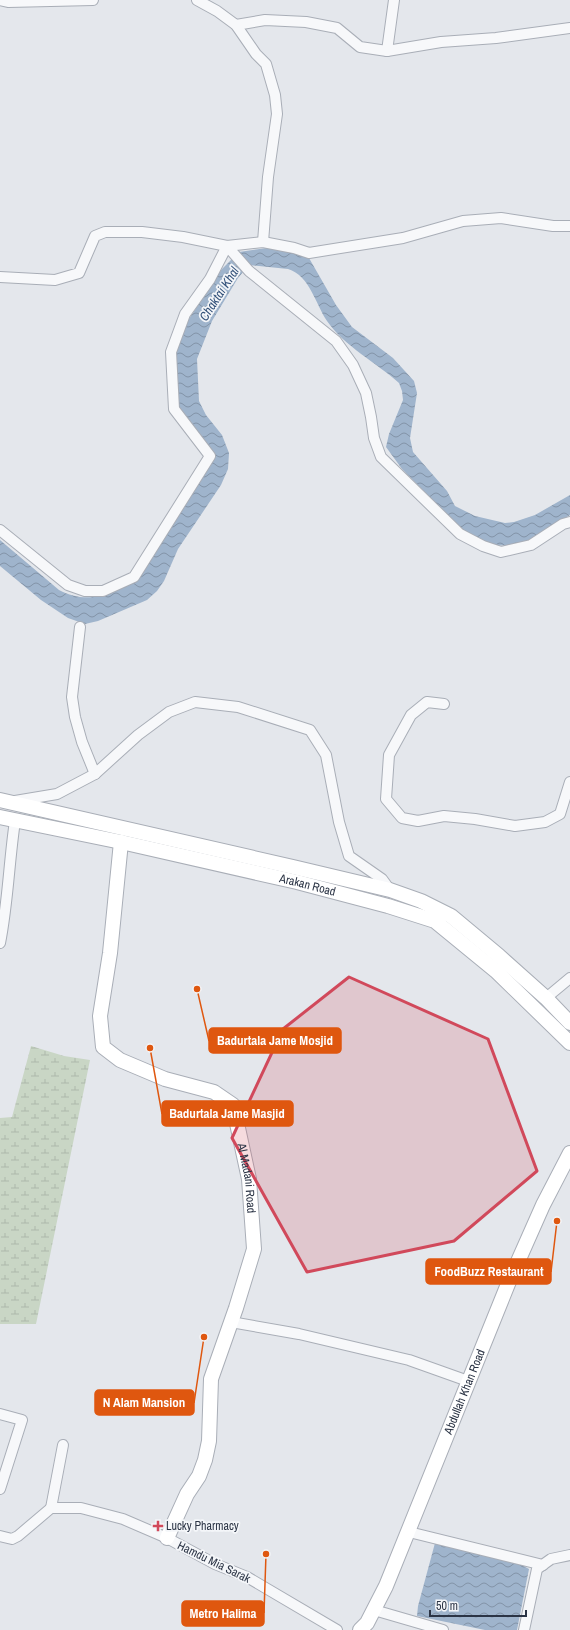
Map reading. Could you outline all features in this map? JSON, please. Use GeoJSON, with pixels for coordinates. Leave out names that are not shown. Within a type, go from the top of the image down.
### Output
{"type":"FeatureCollection","features":[{"type":"Feature","properties":{"kind":"street"},"geometry":{"type":"LineString","coordinates":[[0,0],[8,2],[93,0]]}},
{"type":"Feature","properties":{"kind":"street"},"geometry":{"type":"LineString","coordinates":[[197,0],[217,11],[236,25],[256,54],[266,64],[275,95],[277,114],[268,177],[263,242]]}},
{"type":"Feature","properties":{"kind":"street"},"geometry":{"type":"LineString","coordinates":[[387,51],[394,0]]}},
{"type":"Feature","properties":{"kind":"street"},"geometry":{"type":"LineString","coordinates":[[236,25],[265,20],[306,22],[337,28],[360,47],[387,51],[441,42],[496,38],[570,28]]}},
{"type":"Feature","properties":{"kind":"street"},"geometry":{"type":"LineString","coordinates":[[0,277],[55,280],[79,273],[95,236],[105,232],[142,232],[182,236],[229,248],[263,242],[294,248],[309,253],[403,238],[464,221],[501,218],[552,226],[570,226]]}},
{"type":"Feature","properties":{"kind":"street"},"geometry":{"type":"LineString","coordinates":[[229,248],[250,271],[336,341],[353,365],[366,393],[374,438],[381,457],[460,534],[483,546],[501,552],[531,545],[563,524],[570,522]]}},
{"type":"Feature","properties":{"kind":"street"},"geometry":{"type":"LineString","coordinates":[[0,530],[68,585],[85,592],[103,591],[134,577],[210,456],[174,409],[171,352],[185,314],[210,279],[229,248]]}},
{"type":"Feature","properties":{"kind":"street"},"geometry":{"type":"LineString","coordinates":[[80,627],[72,697],[75,717],[82,742],[95,774]]}},
{"type":"Feature","properties":{"kind":"street"},"geometry":{"type":"LineString","coordinates":[[2,801],[58,794],[95,774],[138,735],[168,712],[195,702],[238,707],[310,730],[326,755],[339,822],[349,856],[382,879],[390,890]]}},
{"type":"Feature","properties":{"kind":"street"},"geometry":{"type":"LineString","coordinates":[[444,704],[427,702],[411,715],[389,755],[386,799],[402,818],[418,821],[444,816],[475,819],[515,826],[545,822],[560,814],[570,782]]}},
{"type":"Feature","properties":{"kind":"street","name":"Arakan Road"},"geometry":{"type":"LineString","coordinates":[[2,801],[390,890],[431,906],[451,916],[499,956],[546,998],[570,1023]]}},
{"type":"Feature","properties":{"kind":"street","name":"Arakan Road"},"geometry":{"type":"LineString","coordinates":[[0,817],[121,842],[297,882],[388,906],[435,921],[496,971],[570,1043]]}},
{"type":"Feature","properties":{"kind":"street"},"geometry":{"type":"LineString","coordinates":[[0,943],[6,912],[11,847],[15,821]]}},
{"type":"Feature","properties":{"kind":"street","name":"Al Madani Road"},"geometry":{"type":"LineString","coordinates":[[121,842],[110,953],[100,1016],[103,1047],[120,1060],[165,1079],[214,1092],[233,1105],[249,1179],[254,1249],[211,1379],[209,1441],[205,1460],[199,1476],[187,1494],[167,1538]]}},
{"type":"Feature","properties":{"kind":"street"},"geometry":{"type":"LineString","coordinates":[[546,998],[570,978]]}},
{"type":"Feature","properties":{"kind":"street","name":"Abdullah Khan Road"},"geometry":{"type":"LineString","coordinates":[[360,1630],[367,1623],[386,1586],[449,1432],[468,1380],[527,1240],[570,1153]]}},
{"type":"Feature","properties":{"kind":"street"},"geometry":{"type":"LineString","coordinates":[[231,1322],[299,1334],[409,1360],[468,1380]]}},
{"type":"Feature","properties":{"kind":"street"},"geometry":{"type":"LineString","coordinates":[[0,1414],[22,1420],[0,1489]]}},
{"type":"Feature","properties":{"kind":"street"},"geometry":{"type":"LineString","coordinates":[[0,1536],[12,1539],[18,1536],[51,1508],[63,1445]]}},
{"type":"Feature","properties":{"kind":"street","name":"Hamdu Mia Sarak"},"geometry":{"type":"LineString","coordinates":[[51,1508],[81,1508],[123,1519],[167,1538],[215,1564],[247,1577],[337,1630]]}},
{"type":"Feature","properties":{"kind":"street"},"geometry":{"type":"LineString","coordinates":[[409,1532],[543,1565]]}},
{"type":"Feature","properties":{"kind":"street"},"geometry":{"type":"LineString","coordinates":[[524,1630],[537,1569],[552,1560],[570,1555]]}},
{"type":"Feature","properties":{"kind":"street"},"geometry":{"type":"LineString","coordinates":[[374,1610],[443,1630]]}},
{"type":"Feature","properties":{"kind":"highlighted area"},"geometry":{"type":"Polygon","coordinates":[[[349,977],[488,1039],[537,1171],[454,1241],[307,1272],[232,1138],[283,1029],[349,977]]]}},
{"type":"Feature","properties":{"kind":"green space"},"geometry":{"type":"Polygon","coordinates":[[[31,1046],[64,1056],[90,1060],[36,1324],[0,1324],[0,1118],[12,1117],[31,1046]]]}},
{"type":"Feature","properties":{"kind":"water","name":"Chaktai Khal"},"geometry":{"type":"Polygon","coordinates":[[[274,247],[302,253],[309,258],[336,305],[352,327],[393,358],[414,381],[417,393],[410,438],[413,452],[447,491],[455,506],[475,516],[505,523],[514,522],[535,515],[570,495],[570,515],[533,539],[514,546],[494,545],[472,536],[460,528],[402,469],[386,447],[389,434],[403,400],[399,383],[351,346],[334,330],[327,321],[307,284],[296,273],[288,269],[249,265],[238,278],[212,321],[197,359],[199,401],[206,415],[222,435],[229,453],[228,469],[221,485],[178,549],[164,581],[157,591],[147,600],[98,621],[85,624],[68,618],[41,600],[0,566],[0,540],[59,590],[71,595],[94,597],[105,594],[126,584],[145,569],[211,460],[179,407],[176,351],[187,322],[221,270],[239,252],[274,247]]]}},
{"type":"Feature","properties":{"kind":"water"},"geometry":{"type":"Polygon","coordinates":[[[435,1543],[522,1565],[529,1569],[517,1630],[485,1630],[417,1616],[418,1606],[435,1543]]]}},
{"type":"Feature","properties":{"kind":"place","name":"Badurtala Jame Mosjid"},"geometry":{"type":"Point","coordinates":[197,989]}},
{"type":"Feature","properties":{"kind":"place","name":"Badurtala Jame Masjid"},"geometry":{"type":"Point","coordinates":[150,1048]}},
{"type":"Feature","properties":{"kind":"place","name":"FoodBuzz Restaurant"},"geometry":{"type":"Point","coordinates":[557,1221]}},
{"type":"Feature","properties":{"kind":"place","name":"N Alam Mansion"},"geometry":{"type":"Point","coordinates":[204,1337]}},
{"type":"Feature","properties":{"kind":"place","name":"Lucky Pharmacy"},"geometry":{"type":"Point","coordinates":[158,1526]}},
{"type":"Feature","properties":{"kind":"place","name":"Metro Halima"},"geometry":{"type":"Point","coordinates":[266,1554]}}]}
